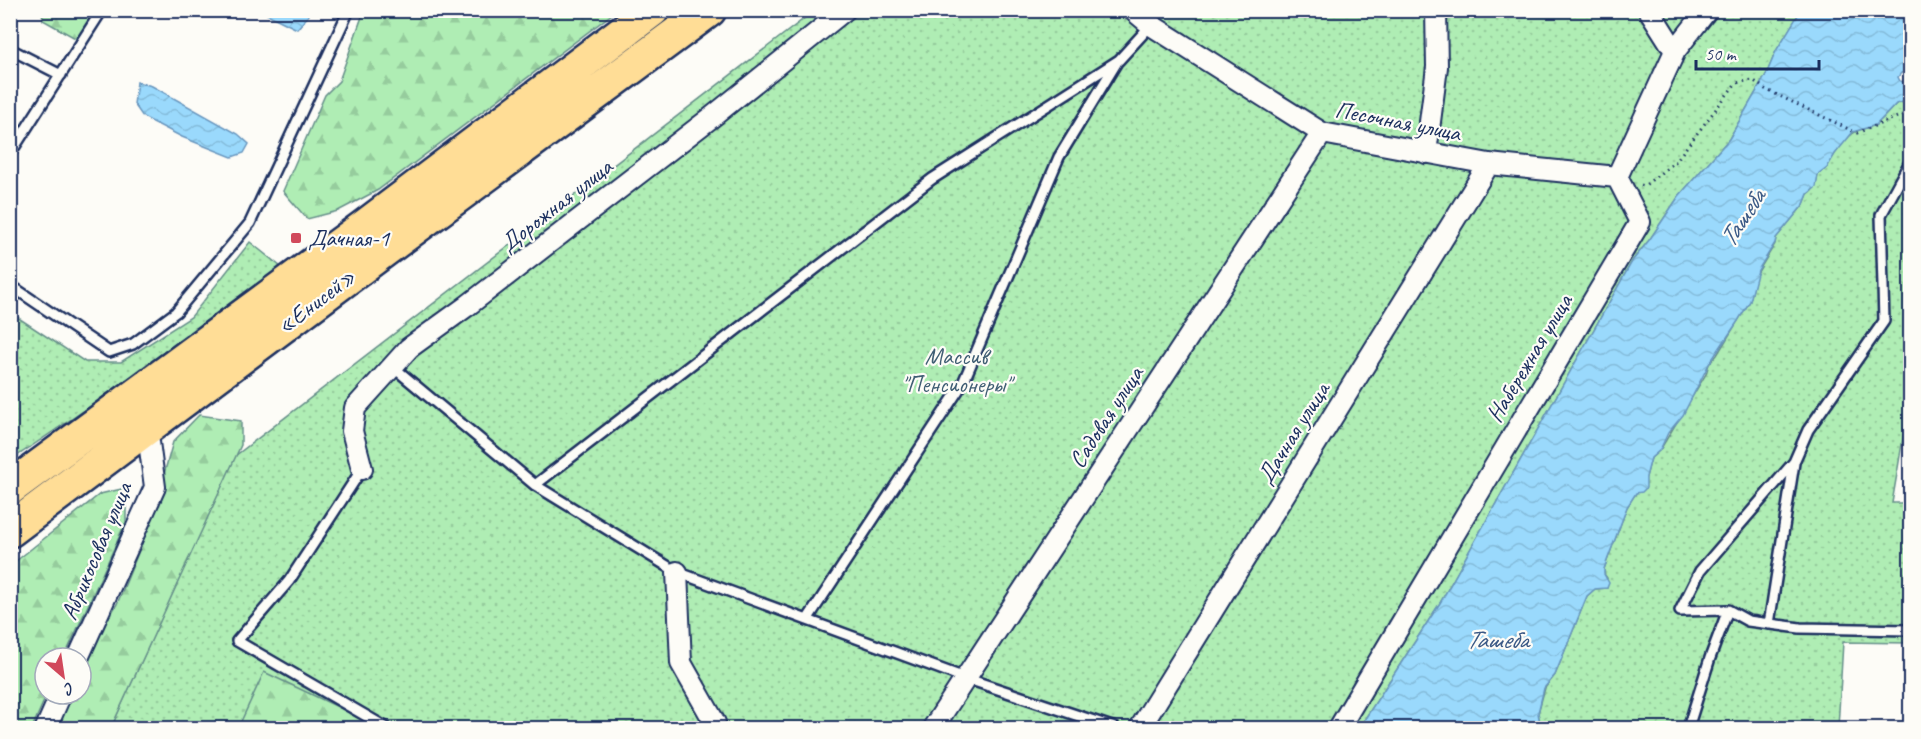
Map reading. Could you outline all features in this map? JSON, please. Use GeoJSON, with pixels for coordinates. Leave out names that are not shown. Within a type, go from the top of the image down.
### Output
{"type":"FeatureCollection","features":[{"type":"Feature","properties":{"kind":"highway","name":"«Енисей»"},"geometry":{"type":"LineString","coordinates":[[10,488],[355,234],[652,10]]}},
{"type":"Feature","properties":{"kind":"highway","name":"«Енисей»"},"geometry":{"type":"LineString","coordinates":[[10,530],[709,10]]}},
{"type":"Feature","properties":{"kind":"street","name":"Дорожная улица"},"geometry":{"type":"LineString","coordinates":[[362,469],[352,431],[355,408],[408,348],[467,306],[693,132],[845,10]]}},
{"type":"Feature","properties":{"kind":"street","name":"Песочная улица"},"geometry":{"type":"LineString","coordinates":[[1132,10],[1156,18],[1322,134],[1489,164],[1617,177]]}},
{"type":"Feature","properties":{"kind":"street"},"geometry":{"type":"LineString","coordinates":[[1426,153],[1437,67],[1436,10]]}},
{"type":"Feature","properties":{"kind":"street"},"geometry":{"type":"LineString","coordinates":[[1649,10],[1675,51]]}},
{"type":"Feature","properties":{"kind":"street"},"geometry":{"type":"LineString","coordinates":[[1617,177],[1675,51],[1707,10]]}},
{"type":"Feature","properties":{"kind":"street","name":"Садовая улица"},"geometry":{"type":"LineString","coordinates":[[933,729],[1322,134]]}},
{"type":"Feature","properties":{"kind":"street","name":"Дачная улица"},"geometry":{"type":"LineString","coordinates":[[1140,729],[1489,164]]}},
{"type":"Feature","properties":{"kind":"street","name":"Набережная улица"},"geometry":{"type":"LineString","coordinates":[[1339,729],[1640,222],[1617,177]]}},
{"type":"Feature","properties":{"kind":"street","name":"Абрикосовая улица"},"geometry":{"type":"LineString","coordinates":[[83,646],[155,487],[147,427]]}},
{"type":"Feature","properties":{"kind":"street"},"geometry":{"type":"LineString","coordinates":[[677,572],[681,663],[715,723],[715,729]]}},
{"type":"Feature","properties":{"kind":"street"},"geometry":{"type":"LineString","coordinates":[[46,729],[57,706]]}},
{"type":"Feature","properties":{"kind":"lane"},"geometry":{"type":"LineString","coordinates":[[10,154],[102,10]]}},
{"type":"Feature","properties":{"kind":"lane"},"geometry":{"type":"LineString","coordinates":[[10,285],[109,352],[133,344],[176,312],[250,223],[349,10]]}},
{"type":"Feature","properties":{"kind":"lane"},"geometry":{"type":"LineString","coordinates":[[807,620],[963,383],[1059,157],[1119,60],[1156,18]]}},
{"type":"Feature","properties":{"kind":"lane"},"geometry":{"type":"LineString","coordinates":[[10,49],[61,75]]}},
{"type":"Feature","properties":{"kind":"lane"},"geometry":{"type":"LineString","coordinates":[[535,484],[932,178],[1119,60]]}},
{"type":"Feature","properties":{"kind":"lane"},"geometry":{"type":"LineString","coordinates":[[1769,624],[1794,462],[1808,430],[1884,321],[1881,215],[1911,162]]}},
{"type":"Feature","properties":{"kind":"lane"},"geometry":{"type":"LineString","coordinates":[[392,366],[535,484],[677,572],[965,678],[1115,729]]}},
{"type":"Feature","properties":{"kind":"lane"},"geometry":{"type":"LineString","coordinates":[[1794,462],[1700,571],[1680,611],[1728,610],[1748,621],[1800,628],[1911,630]]}},
{"type":"Feature","properties":{"kind":"lane"},"geometry":{"type":"LineString","coordinates":[[362,469],[289,581],[237,641],[387,729]]}},
{"type":"Feature","properties":{"kind":"lane"},"geometry":{"type":"LineString","coordinates":[[1688,729],[1728,610]]}},
{"type":"Feature","properties":{"kind":"path"},"geometry":{"type":"LineString","coordinates":[[1617,177],[1644,186],[1675,162],[1736,83],[1753,80],[1765,89],[1857,133],[1911,112]]}},
{"type":"Feature","properties":{"kind":"green space"},"geometry":{"type":"Polygon","coordinates":[[[42,10],[95,11],[77,39],[43,20],[42,10]]]}},
{"type":"Feature","properties":{"kind":"green space"},"geometry":{"type":"Polygon","coordinates":[[[364,10],[616,11],[378,190],[338,211],[307,219],[283,191],[325,95],[339,81],[364,10]]]}},
{"type":"Feature","properties":{"kind":"green space","name":"Массив \"Пенсионеры\""},"geometry":{"type":"Polygon","coordinates":[[[814,11],[1801,11],[1776,51],[1766,75],[1729,139],[1679,196],[1633,260],[1440,603],[1359,728],[111,728],[235,456],[814,11]]]}},
{"type":"Feature","properties":{"kind":"green space"},"geometry":{"type":"Polygon","coordinates":[[[1910,100],[1910,397],[1892,503],[1903,503],[1910,533],[1910,643],[1843,642],[1838,728],[1543,728],[1538,713],[1545,688],[1555,675],[1587,596],[1595,589],[1607,588],[1604,569],[1627,507],[1646,477],[1651,458],[1660,450],[1706,374],[1709,364],[1750,301],[1756,275],[1775,244],[1776,238],[1804,204],[1808,194],[1815,186],[1818,175],[1845,141],[1856,131],[1869,128],[1882,119],[1896,104],[1910,100]]]}},
{"type":"Feature","properties":{"kind":"green space"},"geometry":{"type":"Polygon","coordinates":[[[250,242],[281,267],[92,405],[11,460],[11,313],[85,362],[121,362],[191,317],[250,242]]]}},
{"type":"Feature","properties":{"kind":"green space"},"geometry":{"type":"Polygon","coordinates":[[[199,415],[241,421],[241,445],[111,728],[55,728],[65,706],[93,706],[92,646],[117,604],[150,524],[173,442],[199,415]]]}},
{"type":"Feature","properties":{"kind":"green space"},"geometry":{"type":"Polygon","coordinates":[[[126,488],[126,522],[69,646],[33,646],[33,706],[42,706],[32,728],[11,728],[11,565],[100,494],[126,488]]]}},
{"type":"Feature","properties":{"kind":"green space"},"geometry":{"type":"Polygon","coordinates":[[[264,672],[357,716],[372,728],[238,728],[264,672]]]}},
{"type":"Feature","properties":{"kind":"water","name":"Ташеба"},"geometry":{"type":"Polygon","coordinates":[[[1801,10],[1910,11],[1910,72],[1901,73],[1898,77],[1900,81],[1910,83],[1910,100],[1896,104],[1876,125],[1853,132],[1827,168],[1818,175],[1816,187],[1808,194],[1804,204],[1776,238],[1758,270],[1750,301],[1709,364],[1683,415],[1668,433],[1660,450],[1651,458],[1646,477],[1646,488],[1636,493],[1627,507],[1604,569],[1609,583],[1607,588],[1595,589],[1587,596],[1555,675],[1544,688],[1538,713],[1543,728],[1359,728],[1440,603],[1633,260],[1679,196],[1729,139],[1766,75],[1776,51],[1801,10]]]}},
{"type":"Feature","properties":{"kind":"water"},"geometry":{"type":"Polygon","coordinates":[[[261,11],[308,11],[309,15],[297,29],[261,11]]]}},
{"type":"Feature","properties":{"kind":"water"},"geometry":{"type":"Polygon","coordinates":[[[137,82],[152,86],[238,134],[249,144],[244,153],[232,157],[182,137],[143,117],[134,104],[137,82]]]}},
{"type":"Feature","properties":{"kind":"place","name":"Дачная-1"},"geometry":{"type":"Point","coordinates":[296,238]}}]}
